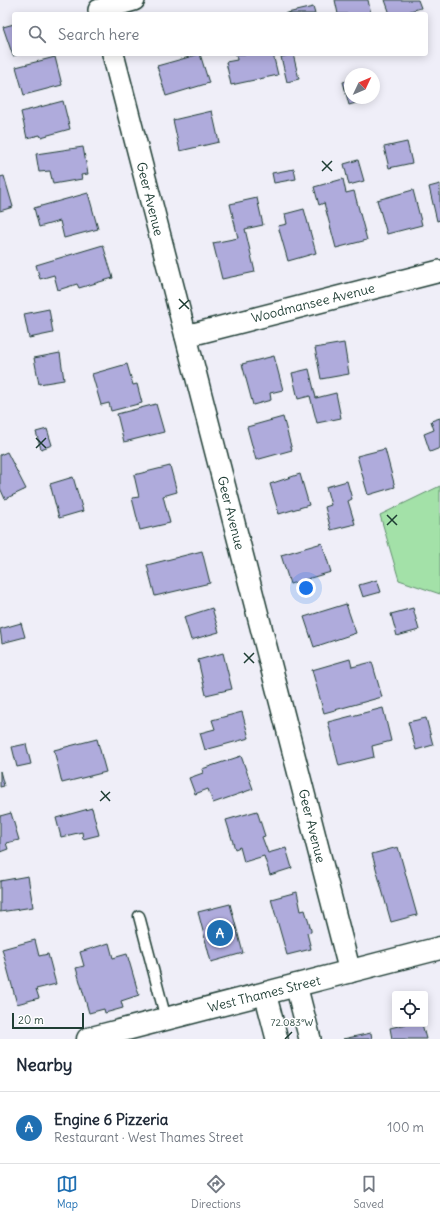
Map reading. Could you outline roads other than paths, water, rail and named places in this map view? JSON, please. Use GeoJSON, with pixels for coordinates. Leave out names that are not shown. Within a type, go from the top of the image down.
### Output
{"type":"FeatureCollection","features":[{"type":"Feature","properties":{"kind":"main road","name":"West Thames Street"},"geometry":{"type":"LineString","coordinates":[[88,1039],[440,948]]}},
{"type":"Feature","properties":{"kind":"street"},"geometry":{"type":"LineString","coordinates":[[98,8],[134,0]]}},
{"type":"Feature","properties":{"kind":"street","name":"Geer Avenue"},"geometry":{"type":"LineString","coordinates":[[113,56],[350,972]]}},
{"type":"Feature","properties":{"kind":"street","name":"Woodmansee Avenue"},"geometry":{"type":"LineString","coordinates":[[186,336],[440,271]]}},
{"type":"Feature","properties":{"kind":"street"},"geometry":{"type":"LineString","coordinates":[[296,985],[310,1039]]}},
{"type":"Feature","properties":{"kind":"street"},"geometry":{"type":"LineString","coordinates":[[265,993],[277,1039]]}},
{"type":"Feature","properties":{"kind":"lane"},"geometry":{"type":"LineString","coordinates":[[140,916],[166,1019]]}},
{"type":"Feature","properties":{"kind":"place","name":"Engine 6 Pizzeria"},"geometry":{"type":"Point","coordinates":[220,933]}}]}
